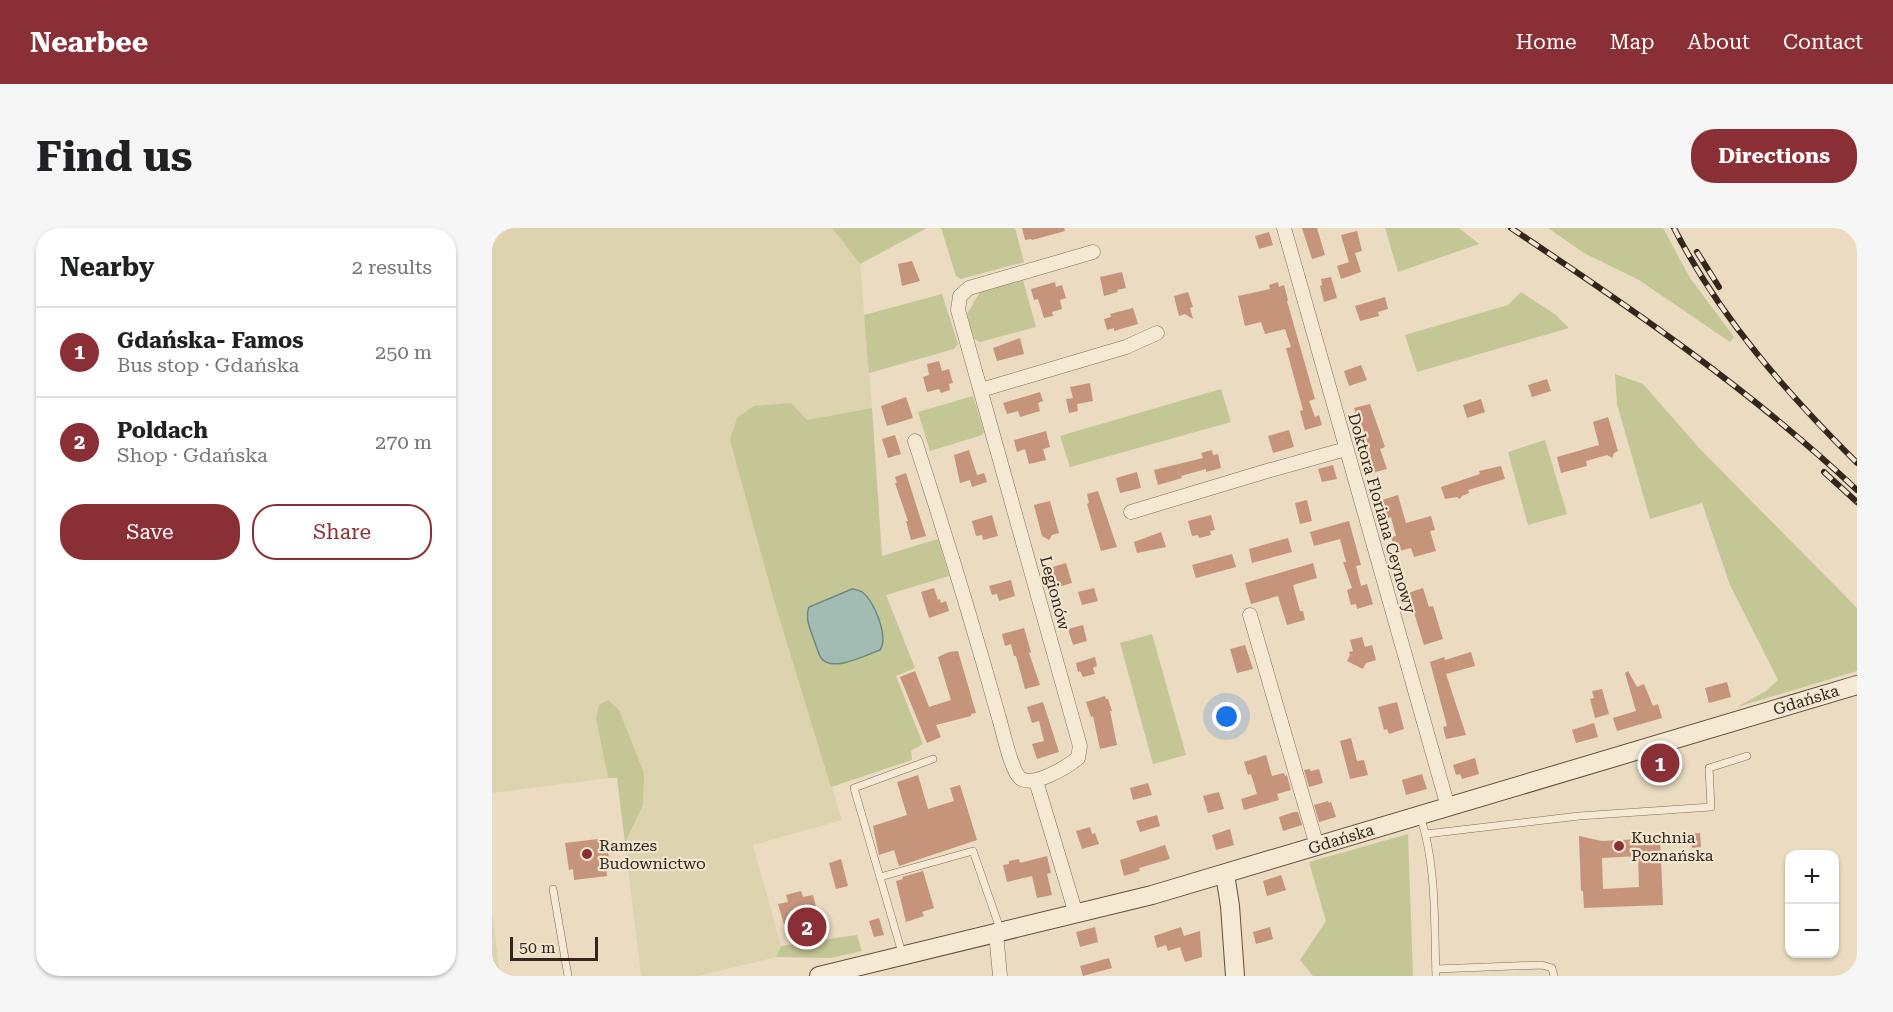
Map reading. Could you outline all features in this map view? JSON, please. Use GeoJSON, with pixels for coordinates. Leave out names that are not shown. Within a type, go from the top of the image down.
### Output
{"type":"FeatureCollection","features":[{"type":"Feature","properties":{"kind":"main road","name":"Gdańska"},"geometry":{"type":"LineString","coordinates":[[819,976],[850,972],[903,956],[1152,895],[1857,685]]}},
{"type":"Feature","properties":{"kind":"main road"},"geometry":{"type":"LineString","coordinates":[[1225,873],[1235,976]]}},
{"type":"Feature","properties":{"kind":"street","name":"Doktora Floriana Ceynowy"},"geometry":{"type":"LineString","coordinates":[[1284,228],[1448,807]]}},
{"type":"Feature","properties":{"kind":"street","name":"Legionów"},"geometry":{"type":"LineString","coordinates":[[1035,781],[1070,765],[1078,758],[1080,746],[958,310],[960,296],[969,288],[1093,252]]}},
{"type":"Feature","properties":{"kind":"street"},"geometry":{"type":"LineString","coordinates":[[981,390],[1126,347],[1156,333]]}},
{"type":"Feature","properties":{"kind":"street"},"geometry":{"type":"LineString","coordinates":[[915,441],[968,605],[1009,752],[1018,776],[1023,780],[1035,781],[1076,914]]}},
{"type":"Feature","properties":{"kind":"street"},"geometry":{"type":"LineString","coordinates":[[1131,512],[1346,449]]}},
{"type":"Feature","properties":{"kind":"street"},"geometry":{"type":"LineString","coordinates":[[1250,615],[1317,846]]}},
{"type":"Feature","properties":{"kind":"street"},"geometry":{"type":"LineString","coordinates":[[996,933],[1000,976]]}},
{"type":"Feature","properties":{"kind":"lane"},"geometry":{"type":"LineString","coordinates":[[1426,834],[1579,816],[1711,807],[1709,768],[1747,756]]}},
{"type":"Feature","properties":{"kind":"lane"},"geometry":{"type":"LineString","coordinates":[[903,956],[854,788],[933,759]]}},
{"type":"Feature","properties":{"kind":"lane"},"geometry":{"type":"LineString","coordinates":[[1420,816],[1426,834],[1432,877],[1436,973],[1542,965],[1552,968],[1554,976]]}},
{"type":"Feature","properties":{"kind":"lane"},"geometry":{"type":"LineString","coordinates":[[880,877],[973,851],[998,923],[996,933]]}},
{"type":"Feature","properties":{"kind":"lane"},"geometry":{"type":"LineString","coordinates":[[553,889],[568,976]]}},
{"type":"Feature","properties":{"kind":"shaded area"},"geometry":{"type":"Polygon","coordinates":[[[492,228],[832,228],[860,264],[872,408],[807,420],[775,604],[842,820],[753,845],[781,946],[776,957],[698,976],[641,976],[625,843],[643,805],[596,718],[608,778],[492,793],[492,228]]]}},
{"type":"Feature","properties":{"kind":"shaded area"},"geometry":{"type":"Polygon","coordinates":[[[492,913],[500,975],[500,976],[492,976],[492,913]]]}},
{"type":"Feature","properties":{"kind":"green space"},"geometry":{"type":"Polygon","coordinates":[[[832,228],[927,228],[860,264],[832,228]]]}},
{"type":"Feature","properties":{"kind":"green space"},"geometry":{"type":"Polygon","coordinates":[[[941,228],[1015,228],[1024,262],[961,279],[956,276],[941,228]]]}},
{"type":"Feature","properties":{"kind":"green space"},"geometry":{"type":"Polygon","coordinates":[[[1385,228],[1459,228],[1479,244],[1398,272],[1385,228]]]}},
{"type":"Feature","properties":{"kind":"green space"},"geometry":{"type":"Polygon","coordinates":[[[1548,228],[1663,228],[1690,278],[1734,337],[1730,342],[1639,280],[1584,253],[1548,228]]]}},
{"type":"Feature","properties":{"kind":"green space"},"geometry":{"type":"Polygon","coordinates":[[[1023,280],[1036,327],[980,342],[974,339],[967,314],[980,292],[1023,280]]]}},
{"type":"Feature","properties":{"kind":"green space"},"geometry":{"type":"Polygon","coordinates":[[[1521,292],[1556,315],[1569,328],[1417,372],[1405,335],[1508,305],[1521,292]]]}},
{"type":"Feature","properties":{"kind":"green space"},"geometry":{"type":"Polygon","coordinates":[[[942,294],[958,344],[954,349],[869,373],[864,315],[942,294]]]}},
{"type":"Feature","properties":{"kind":"green space"},"geometry":{"type":"Polygon","coordinates":[[[1615,374],[1643,384],[1700,449],[1857,608],[1857,671],[1737,707],[1766,691],[1778,680],[1730,585],[1702,503],[1650,519],[1617,404],[1615,374]]]}},
{"type":"Feature","properties":{"kind":"green space"},"geometry":{"type":"Polygon","coordinates":[[[1221,389],[1231,422],[1070,467],[1060,436],[1221,389]]]}},
{"type":"Feature","properties":{"kind":"green space"},"geometry":{"type":"Polygon","coordinates":[[[973,396],[984,432],[982,435],[930,451],[918,412],[973,396]]]}},
{"type":"Feature","properties":{"kind":"green space"},"geometry":{"type":"Polygon","coordinates":[[[791,403],[807,420],[872,408],[882,556],[938,539],[949,576],[886,595],[915,668],[896,676],[923,744],[911,751],[912,760],[831,787],[775,604],[730,440],[737,418],[754,406],[791,403]]]}},
{"type":"Feature","properties":{"kind":"green space"},"geometry":{"type":"Polygon","coordinates":[[[1545,440],[1567,514],[1528,525],[1508,452],[1545,440]]]}},
{"type":"Feature","properties":{"kind":"green space"},"geometry":{"type":"Polygon","coordinates":[[[1152,634],[1186,755],[1153,764],[1120,643],[1152,634]]]}},
{"type":"Feature","properties":{"kind":"green space"},"geometry":{"type":"Polygon","coordinates":[[[608,700],[619,710],[644,773],[643,805],[625,843],[617,778],[608,778],[596,718],[599,705],[608,700]]]}},
{"type":"Feature","properties":{"kind":"green space"},"geometry":{"type":"Polygon","coordinates":[[[1408,834],[1413,976],[1313,976],[1300,960],[1326,921],[1309,862],[1408,834]]]}},
{"type":"Feature","properties":{"kind":"green space"},"geometry":{"type":"Polygon","coordinates":[[[857,935],[862,951],[831,958],[776,957],[781,946],[857,935]]]}},
{"type":"Feature","properties":{"kind":"water"},"geometry":{"type":"Polygon","coordinates":[[[852,589],[867,596],[875,610],[883,637],[880,650],[849,662],[833,664],[826,662],[820,656],[810,628],[809,607],[852,589]]]}},
{"type":"Feature","properties":{"kind":"building"},"geometry":{"type":"Polygon","coordinates":[[[1022,228],[1064,228],[1065,231],[1025,240],[1022,228]]]}},
{"type":"Feature","properties":{"kind":"building"},"geometry":{"type":"Polygon","coordinates":[[[1302,228],[1317,228],[1325,255],[1312,259],[1302,228]]]}},
{"type":"Feature","properties":{"kind":"building"},"geometry":{"type":"Polygon","coordinates":[[[1357,231],[1362,251],[1355,253],[1361,272],[1341,279],[1337,266],[1349,262],[1341,235],[1357,231]]]}},
{"type":"Feature","properties":{"kind":"building"},"geometry":{"type":"Polygon","coordinates":[[[1269,232],[1273,245],[1259,249],[1255,236],[1269,232]]]}},
{"type":"Feature","properties":{"kind":"building"},"geometry":{"type":"Polygon","coordinates":[[[912,261],[920,281],[902,286],[898,264],[912,261]]]}},
{"type":"Feature","properties":{"kind":"building"},"geometry":{"type":"Polygon","coordinates":[[[1122,272],[1126,288],[1104,296],[1100,277],[1122,272]]]}},
{"type":"Feature","properties":{"kind":"building"},"geometry":{"type":"Polygon","coordinates":[[[1331,277],[1337,298],[1324,302],[1320,286],[1322,285],[1321,279],[1331,277]]]}},
{"type":"Feature","properties":{"kind":"building"},"geometry":{"type":"Polygon","coordinates":[[[1055,282],[1056,287],[1062,285],[1066,298],[1060,300],[1062,309],[1052,312],[1053,316],[1044,318],[1038,299],[1034,300],[1031,289],[1055,282]]]}},
{"type":"Feature","properties":{"kind":"building"},"geometry":{"type":"Polygon","coordinates":[[[1278,282],[1279,287],[1284,285],[1315,399],[1309,401],[1315,417],[1319,415],[1322,425],[1305,430],[1300,411],[1303,410],[1286,348],[1291,347],[1285,329],[1265,334],[1261,322],[1245,326],[1238,296],[1270,289],[1269,285],[1278,282]]]}},
{"type":"Feature","properties":{"kind":"building"},"geometry":{"type":"Polygon","coordinates":[[[1188,292],[1193,307],[1190,308],[1193,319],[1185,314],[1179,316],[1174,296],[1188,292]]]}},
{"type":"Feature","properties":{"kind":"building"},"geometry":{"type":"Polygon","coordinates":[[[1385,297],[1388,309],[1378,312],[1379,316],[1360,321],[1355,306],[1385,297]]]}},
{"type":"Feature","properties":{"kind":"building"},"geometry":{"type":"Polygon","coordinates":[[[1133,308],[1138,324],[1114,331],[1114,328],[1107,330],[1104,319],[1111,317],[1110,314],[1133,308]]]}},
{"type":"Feature","properties":{"kind":"building"},"geometry":{"type":"Polygon","coordinates":[[[1020,338],[1024,354],[997,361],[993,348],[1020,338]]]}},
{"type":"Feature","properties":{"kind":"building"},"geometry":{"type":"Polygon","coordinates":[[[939,361],[942,371],[949,369],[953,383],[949,384],[950,390],[941,393],[939,389],[927,392],[923,377],[929,375],[927,364],[939,361]]]}},
{"type":"Feature","properties":{"kind":"building"},"geometry":{"type":"Polygon","coordinates":[[[1361,365],[1367,380],[1349,386],[1344,371],[1361,365]]]}},
{"type":"Feature","properties":{"kind":"building"},"geometry":{"type":"Polygon","coordinates":[[[1547,379],[1551,391],[1532,397],[1528,385],[1547,379]]]}},
{"type":"Feature","properties":{"kind":"building"},"geometry":{"type":"Polygon","coordinates":[[[1090,383],[1093,401],[1077,404],[1078,411],[1069,413],[1066,399],[1073,398],[1070,387],[1090,383]]]}},
{"type":"Feature","properties":{"kind":"building"},"geometry":{"type":"Polygon","coordinates":[[[1040,392],[1043,401],[1038,403],[1040,411],[1020,417],[1018,411],[1007,414],[1003,403],[1040,392]]]}},
{"type":"Feature","properties":{"kind":"building"},"geometry":{"type":"Polygon","coordinates":[[[906,397],[913,418],[887,426],[881,406],[906,397]]]}},
{"type":"Feature","properties":{"kind":"building"},"geometry":{"type":"Polygon","coordinates":[[[1481,399],[1485,412],[1467,418],[1463,405],[1481,399]]]}},
{"type":"Feature","properties":{"kind":"building"},"geometry":{"type":"Polygon","coordinates":[[[1370,404],[1385,447],[1380,449],[1387,469],[1372,473],[1368,458],[1371,457],[1368,444],[1354,408],[1370,404]]]}},
{"type":"Feature","properties":{"kind":"building"},"geometry":{"type":"Polygon","coordinates":[[[1608,417],[1618,451],[1612,458],[1607,455],[1586,461],[1587,466],[1561,473],[1557,457],[1599,445],[1593,422],[1608,417]]]}},
{"type":"Feature","properties":{"kind":"building"},"geometry":{"type":"Polygon","coordinates":[[[1289,430],[1294,447],[1273,453],[1268,436],[1289,430]]]}},
{"type":"Feature","properties":{"kind":"building"},"geometry":{"type":"Polygon","coordinates":[[[1046,431],[1050,447],[1043,449],[1046,460],[1029,464],[1025,449],[1017,452],[1014,440],[1046,431]]]}},
{"type":"Feature","properties":{"kind":"building"},"geometry":{"type":"Polygon","coordinates":[[[895,435],[901,454],[888,458],[882,439],[895,435]]]}},
{"type":"Feature","properties":{"kind":"building"},"geometry":{"type":"Polygon","coordinates":[[[969,450],[977,475],[984,473],[987,482],[972,487],[970,480],[960,483],[954,455],[969,450]]]}},
{"type":"Feature","properties":{"kind":"building"},"geometry":{"type":"Polygon","coordinates":[[[1212,450],[1213,455],[1218,454],[1221,468],[1206,472],[1206,469],[1158,485],[1154,470],[1203,458],[1201,453],[1212,450]]]}},
{"type":"Feature","properties":{"kind":"building"},"geometry":{"type":"Polygon","coordinates":[[[1333,465],[1337,479],[1322,482],[1318,469],[1333,465]]]}},
{"type":"Feature","properties":{"kind":"building"},"geometry":{"type":"Polygon","coordinates":[[[1501,466],[1505,479],[1468,490],[1469,493],[1460,499],[1457,497],[1445,499],[1441,487],[1480,474],[1479,471],[1501,466]]]}},
{"type":"Feature","properties":{"kind":"building"},"geometry":{"type":"Polygon","coordinates":[[[1137,472],[1141,488],[1120,493],[1116,478],[1137,472]]]}},
{"type":"Feature","properties":{"kind":"building"},"geometry":{"type":"Polygon","coordinates":[[[906,473],[926,536],[911,540],[906,521],[908,521],[895,483],[897,483],[895,477],[906,473]]]}},
{"type":"Feature","properties":{"kind":"building"},"geometry":{"type":"Polygon","coordinates":[[[1098,491],[1117,547],[1101,551],[1087,504],[1089,503],[1087,494],[1098,491]]]}},
{"type":"Feature","properties":{"kind":"building"},"geometry":{"type":"Polygon","coordinates":[[[1398,495],[1406,523],[1431,516],[1435,530],[1430,531],[1436,551],[1414,557],[1411,548],[1396,552],[1391,537],[1396,536],[1391,517],[1387,518],[1382,500],[1398,495]]]}},
{"type":"Feature","properties":{"kind":"building"},"geometry":{"type":"Polygon","coordinates":[[[1307,500],[1312,521],[1300,524],[1295,503],[1307,500]]]}},
{"type":"Feature","properties":{"kind":"building"},"geometry":{"type":"Polygon","coordinates":[[[1050,501],[1059,533],[1052,535],[1049,540],[1042,536],[1034,505],[1050,501]]]}},
{"type":"Feature","properties":{"kind":"building"},"geometry":{"type":"Polygon","coordinates":[[[992,515],[998,536],[983,540],[982,535],[976,536],[972,521],[992,515]]]}},
{"type":"Feature","properties":{"kind":"building"},"geometry":{"type":"Polygon","coordinates":[[[1211,515],[1215,530],[1210,531],[1211,535],[1199,538],[1198,535],[1192,536],[1188,521],[1211,515]]]}},
{"type":"Feature","properties":{"kind":"building"},"geometry":{"type":"Polygon","coordinates":[[[1349,521],[1361,565],[1356,566],[1361,586],[1367,584],[1373,604],[1357,609],[1356,604],[1351,605],[1347,590],[1352,588],[1343,562],[1346,562],[1340,539],[1314,546],[1310,532],[1349,521]]]}},
{"type":"Feature","properties":{"kind":"building"},"geometry":{"type":"Polygon","coordinates":[[[1161,532],[1166,547],[1137,553],[1134,542],[1161,532]]]}},
{"type":"Feature","properties":{"kind":"building"},"geometry":{"type":"Polygon","coordinates":[[[1288,538],[1292,552],[1252,563],[1249,549],[1288,538]]]}},
{"type":"Feature","properties":{"kind":"building"},"geometry":{"type":"Polygon","coordinates":[[[1232,554],[1236,567],[1196,578],[1192,565],[1232,554]]]}},
{"type":"Feature","properties":{"kind":"building"},"geometry":{"type":"Polygon","coordinates":[[[1066,563],[1072,583],[1055,588],[1049,568],[1066,563]]]}},
{"type":"Feature","properties":{"kind":"building"},"geometry":{"type":"Polygon","coordinates":[[[1313,563],[1317,578],[1293,585],[1300,611],[1303,611],[1305,620],[1287,625],[1278,596],[1251,604],[1245,583],[1313,563]]]}},
{"type":"Feature","properties":{"kind":"building"},"geometry":{"type":"Polygon","coordinates":[[[1011,580],[1015,596],[999,601],[997,594],[992,595],[989,586],[1011,580]]]}},
{"type":"Feature","properties":{"kind":"building"},"geometry":{"type":"Polygon","coordinates":[[[934,588],[938,600],[940,599],[941,603],[946,601],[949,611],[929,618],[921,592],[934,588]]]}},
{"type":"Feature","properties":{"kind":"building"},"geometry":{"type":"Polygon","coordinates":[[[1094,588],[1098,601],[1082,605],[1078,592],[1094,588]]]}},
{"type":"Feature","properties":{"kind":"building"},"geometry":{"type":"Polygon","coordinates":[[[1423,588],[1429,607],[1433,606],[1443,639],[1424,645],[1408,593],[1423,588]]]}},
{"type":"Feature","properties":{"kind":"building"},"geometry":{"type":"Polygon","coordinates":[[[1083,625],[1087,641],[1073,645],[1068,629],[1083,625]]]}},
{"type":"Feature","properties":{"kind":"building"},"geometry":{"type":"Polygon","coordinates":[[[1024,628],[1031,652],[1029,653],[1040,685],[1025,689],[1011,644],[1005,646],[1002,634],[1024,628]]]}},
{"type":"Feature","properties":{"kind":"building"},"geometry":{"type":"Polygon","coordinates":[[[1362,637],[1365,647],[1372,645],[1376,660],[1366,663],[1363,669],[1347,661],[1349,652],[1353,651],[1350,640],[1362,637]]]}},
{"type":"Feature","properties":{"kind":"building"},"geometry":{"type":"Polygon","coordinates":[[[1245,645],[1253,669],[1237,673],[1230,649],[1245,645]]]}},
{"type":"Feature","properties":{"kind":"building"},"geometry":{"type":"Polygon","coordinates":[[[958,651],[976,713],[936,725],[941,737],[927,743],[900,677],[915,671],[929,707],[951,700],[938,657],[958,651]]]}},
{"type":"Feature","properties":{"kind":"building"},"geometry":{"type":"Polygon","coordinates":[[[1471,652],[1475,666],[1446,674],[1466,735],[1446,739],[1443,727],[1447,726],[1430,662],[1471,652]]]}},
{"type":"Feature","properties":{"kind":"building"},"geometry":{"type":"Polygon","coordinates":[[[1095,657],[1097,666],[1093,668],[1095,674],[1083,677],[1080,671],[1078,672],[1076,663],[1095,657]]]}},
{"type":"Feature","properties":{"kind":"building"},"geometry":{"type":"Polygon","coordinates":[[[1628,671],[1637,687],[1644,684],[1653,706],[1658,704],[1662,718],[1617,731],[1613,718],[1636,711],[1625,673],[1628,671]]]}},
{"type":"Feature","properties":{"kind":"building"},"geometry":{"type":"Polygon","coordinates":[[[1727,682],[1731,697],[1709,703],[1705,688],[1727,682]]]}},
{"type":"Feature","properties":{"kind":"building"},"geometry":{"type":"Polygon","coordinates":[[[1602,689],[1609,714],[1595,718],[1590,699],[1594,698],[1592,691],[1602,689]]]}},
{"type":"Feature","properties":{"kind":"building"},"geometry":{"type":"Polygon","coordinates":[[[1105,696],[1112,711],[1110,711],[1117,745],[1100,749],[1093,716],[1091,717],[1086,702],[1105,696]]]}},
{"type":"Feature","properties":{"kind":"building"},"geometry":{"type":"Polygon","coordinates":[[[1043,702],[1059,752],[1037,759],[1032,744],[1044,741],[1039,721],[1032,723],[1027,707],[1043,702]]]}},
{"type":"Feature","properties":{"kind":"building"},"geometry":{"type":"Polygon","coordinates":[[[1397,702],[1404,729],[1389,734],[1387,729],[1384,730],[1378,707],[1397,702]]]}},
{"type":"Feature","properties":{"kind":"building"},"geometry":{"type":"Polygon","coordinates":[[[1594,723],[1598,737],[1576,743],[1572,730],[1594,723]]]}},
{"type":"Feature","properties":{"kind":"building"},"geometry":{"type":"Polygon","coordinates":[[[1351,738],[1357,761],[1364,760],[1368,775],[1350,779],[1340,741],[1351,738]]]}},
{"type":"Feature","properties":{"kind":"building"},"geometry":{"type":"Polygon","coordinates":[[[1266,755],[1272,776],[1284,773],[1285,776],[1287,775],[1291,790],[1277,794],[1279,800],[1244,810],[1241,799],[1257,794],[1251,774],[1248,775],[1244,762],[1266,755]]]}},
{"type":"Feature","properties":{"kind":"building"},"geometry":{"type":"Polygon","coordinates":[[[1475,758],[1479,774],[1462,779],[1460,774],[1456,775],[1453,765],[1475,758]]]}},
{"type":"Feature","properties":{"kind":"building"},"geometry":{"type":"Polygon","coordinates":[[[1310,769],[1311,771],[1319,769],[1323,783],[1309,787],[1304,770],[1310,769]]]}},
{"type":"Feature","properties":{"kind":"building"},"geometry":{"type":"Polygon","coordinates":[[[1422,774],[1427,789],[1406,795],[1402,780],[1422,774]]]}},
{"type":"Feature","properties":{"kind":"building"},"geometry":{"type":"Polygon","coordinates":[[[918,775],[928,809],[954,801],[950,788],[960,785],[977,840],[899,866],[894,850],[879,855],[873,826],[907,815],[897,782],[918,775]]]}},
{"type":"Feature","properties":{"kind":"building"},"geometry":{"type":"Polygon","coordinates":[[[1148,783],[1152,795],[1133,800],[1130,788],[1148,783]]]}},
{"type":"Feature","properties":{"kind":"building"},"geometry":{"type":"Polygon","coordinates":[[[1219,792],[1224,809],[1208,813],[1203,796],[1219,792]]]}},
{"type":"Feature","properties":{"kind":"building"},"geometry":{"type":"Polygon","coordinates":[[[1331,802],[1336,817],[1319,822],[1314,805],[1331,802]]]}},
{"type":"Feature","properties":{"kind":"building"},"geometry":{"type":"Polygon","coordinates":[[[1298,812],[1302,825],[1283,831],[1279,817],[1298,812]]]}},
{"type":"Feature","properties":{"kind":"building"},"geometry":{"type":"Polygon","coordinates":[[[1157,815],[1160,826],[1140,832],[1136,821],[1157,815]]]}},
{"type":"Feature","properties":{"kind":"building"},"geometry":{"type":"Polygon","coordinates":[[[1090,827],[1099,844],[1082,849],[1076,831],[1090,827]]]}},
{"type":"Feature","properties":{"kind":"building"},"geometry":{"type":"Polygon","coordinates":[[[1230,829],[1234,845],[1216,850],[1212,835],[1230,829]]]}},
{"type":"Feature","properties":{"kind":"building"},"geometry":{"type":"Polygon","coordinates":[[[1700,833],[1701,847],[1692,848],[1691,834],[1700,833]]]}},
{"type":"Feature","properties":{"kind":"building"},"geometry":{"type":"Polygon","coordinates":[[[1579,836],[1602,841],[1660,838],[1663,905],[1584,908],[1583,891],[1581,891],[1579,836]],[[1638,856],[1602,858],[1603,889],[1639,887],[1638,856]]]}},
{"type":"Feature","properties":{"kind":"building","name":"Ramzes Budownictwo"},"geometry":{"type":"Polygon","coordinates":[[[606,838],[610,865],[606,866],[607,876],[574,880],[573,869],[569,870],[565,843],[606,838]]]}},
{"type":"Feature","properties":{"kind":"building"},"geometry":{"type":"Polygon","coordinates":[[[1165,845],[1170,859],[1139,868],[1140,871],[1124,876],[1120,860],[1165,845]]]}},
{"type":"Feature","properties":{"kind":"building"},"geometry":{"type":"Polygon","coordinates":[[[1047,856],[1051,873],[1047,874],[1052,895],[1037,898],[1032,876],[1007,882],[1003,865],[1009,864],[1009,861],[1019,859],[1020,863],[1047,856]]]}},
{"type":"Feature","properties":{"kind":"building"},"geometry":{"type":"Polygon","coordinates":[[[841,859],[848,886],[836,889],[829,863],[841,859]]]}},
{"type":"Feature","properties":{"kind":"building"},"geometry":{"type":"Polygon","coordinates":[[[923,871],[934,908],[922,912],[924,916],[906,922],[896,881],[923,871]]]}},
{"type":"Feature","properties":{"kind":"building"},"geometry":{"type":"Polygon","coordinates":[[[1281,875],[1286,890],[1267,896],[1263,881],[1281,875]]]}},
{"type":"Feature","properties":{"kind":"building"},"geometry":{"type":"Polygon","coordinates":[[[801,891],[803,897],[813,895],[818,915],[784,924],[778,904],[788,902],[786,895],[801,891]]]}},
{"type":"Feature","properties":{"kind":"building"},"geometry":{"type":"Polygon","coordinates":[[[879,918],[884,935],[874,937],[869,921],[879,918]]]}},
{"type":"Feature","properties":{"kind":"building"},"geometry":{"type":"Polygon","coordinates":[[[1095,927],[1098,942],[1080,947],[1076,932],[1095,927]]]}},
{"type":"Feature","properties":{"kind":"building"},"geometry":{"type":"Polygon","coordinates":[[[1181,927],[1184,936],[1200,931],[1202,957],[1185,962],[1180,947],[1168,951],[1166,945],[1157,948],[1154,936],[1181,927]]]}},
{"type":"Feature","properties":{"kind":"building"},"geometry":{"type":"Polygon","coordinates":[[[1270,927],[1273,939],[1256,944],[1253,932],[1270,927]]]}},
{"type":"Feature","properties":{"kind":"building"},"geometry":{"type":"Polygon","coordinates":[[[1109,958],[1112,968],[1083,976],[1080,966],[1109,958]]]}},
{"type":"Feature","properties":{"kind":"railway"},"geometry":{"type":"LineString","coordinates":[[1511,228],[1601,289],[1733,384],[1817,453],[1857,490]]}},
{"type":"Feature","properties":{"kind":"railway"},"geometry":{"type":"LineString","coordinates":[[1674,228],[1712,293],[1756,353],[1857,463]]}},
{"type":"Feature","properties":{"kind":"railway"},"geometry":{"type":"LineString","coordinates":[[1697,252],[1719,287]]}},
{"type":"Feature","properties":{"kind":"railway"},"geometry":{"type":"LineString","coordinates":[[1824,472],[1857,502]]}},
{"type":"Feature","properties":{"kind":"place","name":"Gdańska- Famos"},"geometry":{"type":"Point","coordinates":[1660,763]}},
{"type":"Feature","properties":{"kind":"place","name":"Kuchnia Poznańska"},"geometry":{"type":"Point","coordinates":[1619,846]}},
{"type":"Feature","properties":{"kind":"place","name":"Ramzes Budownictwo"},"geometry":{"type":"Point","coordinates":[587,854]}},
{"type":"Feature","properties":{"kind":"place","name":"Poldach"},"geometry":{"type":"Point","coordinates":[807,927]}}]}
